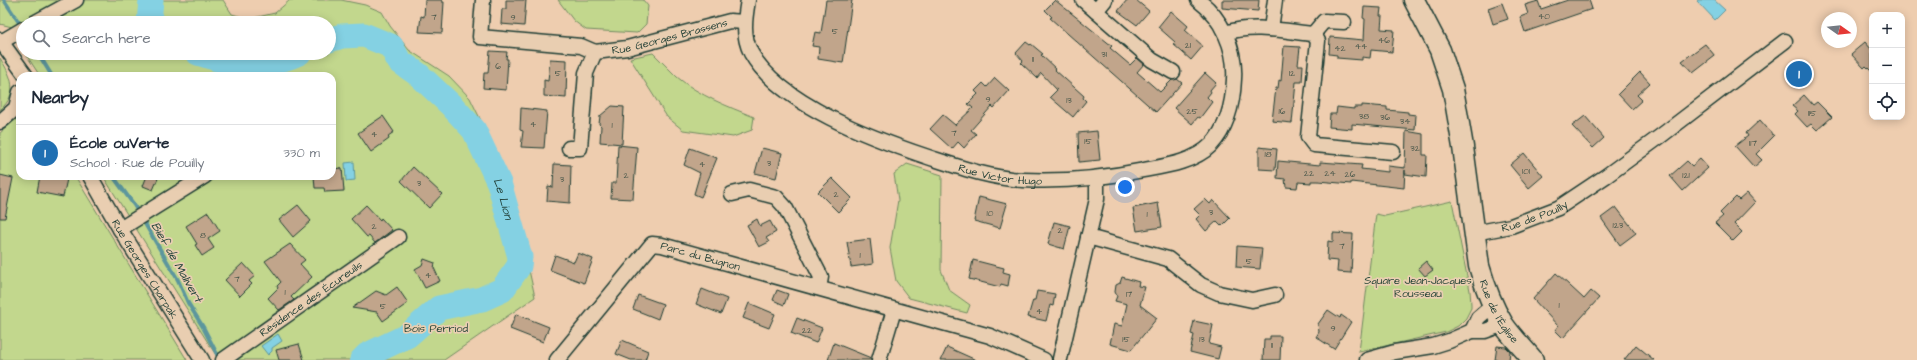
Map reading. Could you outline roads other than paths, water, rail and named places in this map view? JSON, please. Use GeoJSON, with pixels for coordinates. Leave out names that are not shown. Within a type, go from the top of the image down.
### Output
{"type":"FeatureCollection","features":[{"type":"Feature","properties":{"kind":"street"},"geometry":{"type":"LineString","coordinates":[[47,16],[76,0]]}},
{"type":"Feature","properties":{"kind":"street","name":"Rue Georges Brassens"},"geometry":{"type":"LineString","coordinates":[[483,0],[480,37],[581,46],[595,52],[627,48],[730,21],[744,22]]}},
{"type":"Feature","properties":{"kind":"street","name":"Rue Victor Hugo"},"geometry":{"type":"LineString","coordinates":[[748,0],[744,22],[750,49],[766,72],[789,92],[840,123],[909,150],[987,175],[1022,180],[1097,178],[1174,164],[1188,160],[1210,146],[1225,125],[1232,99],[1235,73],[1233,60],[1225,33],[1213,14],[1198,0]]}},
{"type":"Feature","properties":{"kind":"street"},"geometry":{"type":"LineString","coordinates":[[1083,0],[1152,60],[1173,72]]}},
{"type":"Feature","properties":{"kind":"street"},"geometry":{"type":"LineString","coordinates":[[1096,11],[1105,0]]}},
{"type":"Feature","properties":{"kind":"street"},"geometry":{"type":"LineString","coordinates":[[1272,29],[1275,0]]}},
{"type":"Feature","properties":{"kind":"street"},"geometry":{"type":"LineString","coordinates":[[1414,0],[1440,50],[1453,89],[1463,147],[1474,233]]}},
{"type":"Feature","properties":{"kind":"street"},"geometry":{"type":"LineString","coordinates":[[1313,34],[1324,21],[1344,22]]}},
{"type":"Feature","properties":{"kind":"street"},"geometry":{"type":"LineString","coordinates":[[1225,33],[1242,28],[1272,29],[1313,34],[1318,41],[1308,137],[1314,145],[1393,152]]}},
{"type":"Feature","properties":{"kind":"street"},"geometry":{"type":"LineString","coordinates":[[16,33],[1,41],[23,72]]}},
{"type":"Feature","properties":{"kind":"street","name":"Rue de Pouilly"},"geometry":{"type":"LineString","coordinates":[[1474,233],[1511,226],[1558,208],[1643,149],[1785,40]]}},
{"type":"Feature","properties":{"kind":"street"},"geometry":{"type":"LineString","coordinates":[[569,148],[580,148],[586,73],[595,52]]}},
{"type":"Feature","properties":{"kind":"street"},"geometry":{"type":"LineString","coordinates":[[0,122],[16,110]]}},
{"type":"Feature","properties":{"kind":"street"},"geometry":{"type":"LineString","coordinates":[[1060,360],[1097,199],[1097,178]]}},
{"type":"Feature","properties":{"kind":"street","name":"Rue Georges Charpak"},"geometry":{"type":"LineString","coordinates":[[94,180],[132,222],[202,360]]}},
{"type":"Feature","properties":{"kind":"street"},"geometry":{"type":"LineString","coordinates":[[132,222],[199,180]]}},
{"type":"Feature","properties":{"kind":"street"},"geometry":{"type":"LineString","coordinates":[[732,194],[749,190],[776,197],[785,207],[821,277],[819,288]]}},
{"type":"Feature","properties":{"kind":"street","name":"Rue de l'Église"},"geometry":{"type":"LineString","coordinates":[[1474,233],[1479,266],[1493,305],[1504,324],[1533,360]]}},
{"type":"Feature","properties":{"kind":"street","name":"Résidence des Écureuils"},"geometry":{"type":"LineString","coordinates":[[224,359],[398,237]]}},
{"type":"Feature","properties":{"kind":"street"},"geometry":{"type":"LineString","coordinates":[[1088,237],[1168,259],[1201,285],[1219,293],[1252,300],[1275,295]]}},
{"type":"Feature","properties":{"kind":"street","name":"Parc du Bugnon"},"geometry":{"type":"LineString","coordinates":[[557,360],[652,244],[662,245],[990,336],[1044,360]]}},
{"type":"Feature","properties":{"kind":"street"},"geometry":{"type":"LineString","coordinates":[[1472,331],[1478,318],[1493,305]]}},
{"type":"Feature","properties":{"kind":"street"},"geometry":{"type":"LineString","coordinates":[[879,360],[894,310]]}},
{"type":"Feature","properties":{"kind":"street"},"geometry":{"type":"LineString","coordinates":[[1367,360],[1395,352],[1433,346],[1472,331],[1485,331],[1504,324]]}},
{"type":"Feature","properties":{"kind":"water"},"geometry":{"type":"Polygon","coordinates":[[[1714,0],[1725,10],[1715,20],[1697,1],[1714,0]]]}},
{"type":"Feature","properties":{"kind":"water"},"geometry":{"type":"Polygon","coordinates":[[[354,162],[355,180],[346,181],[345,163],[354,162]]]}},
{"type":"Feature","properties":{"kind":"water"},"geometry":{"type":"Polygon","coordinates":[[[278,334],[282,341],[272,348],[272,351],[268,355],[261,346],[278,334]]]}},
{"type":"Feature","properties":{"kind":"waterway","name":"Bief de Malivert"},"geometry":{"type":"LineString","coordinates":[[4,0],[16,18]]}},
{"type":"Feature","properties":{"kind":"waterway","name":"Le Lion"},"geometry":{"type":"LineString","coordinates":[[150,16],[151,0]]}},
{"type":"Feature","properties":{"kind":"waterway","name":"Le Lion"},"geometry":{"type":"LineString","coordinates":[[336,38],[342,36],[364,35],[391,46],[399,61],[419,75],[452,106],[474,130],[499,183],[520,257],[519,266],[502,290],[482,299],[439,308],[407,336],[367,355],[362,360]]}},
{"type":"Feature","properties":{"kind":"waterway","name":"Bief de Malivert"},"geometry":{"type":"LineString","coordinates":[[42,60],[50,72]]}},
{"type":"Feature","properties":{"kind":"waterway","name":"Le Lion"},"geometry":{"type":"LineString","coordinates":[[221,60],[248,65],[279,60]]}},
{"type":"Feature","properties":{"kind":"waterway","name":"Bief de Malivert"},"geometry":{"type":"LineString","coordinates":[[116,180],[134,205],[178,280],[188,303],[203,327],[220,360]]}},
{"type":"Feature","properties":{"kind":"place","name":"École ouVerte"},"geometry":{"type":"Point","coordinates":[1799,74]}},
{"type":"Feature","properties":{"kind":"park label","name":"Square Jean-Jacques Rousseau"},"geometry":{"type":"Point","coordinates":[1418,286]}},
{"type":"Feature","properties":{"kind":"park label","name":"Bois Perriod"},"geometry":{"type":"Point","coordinates":[436,328]}}]}
